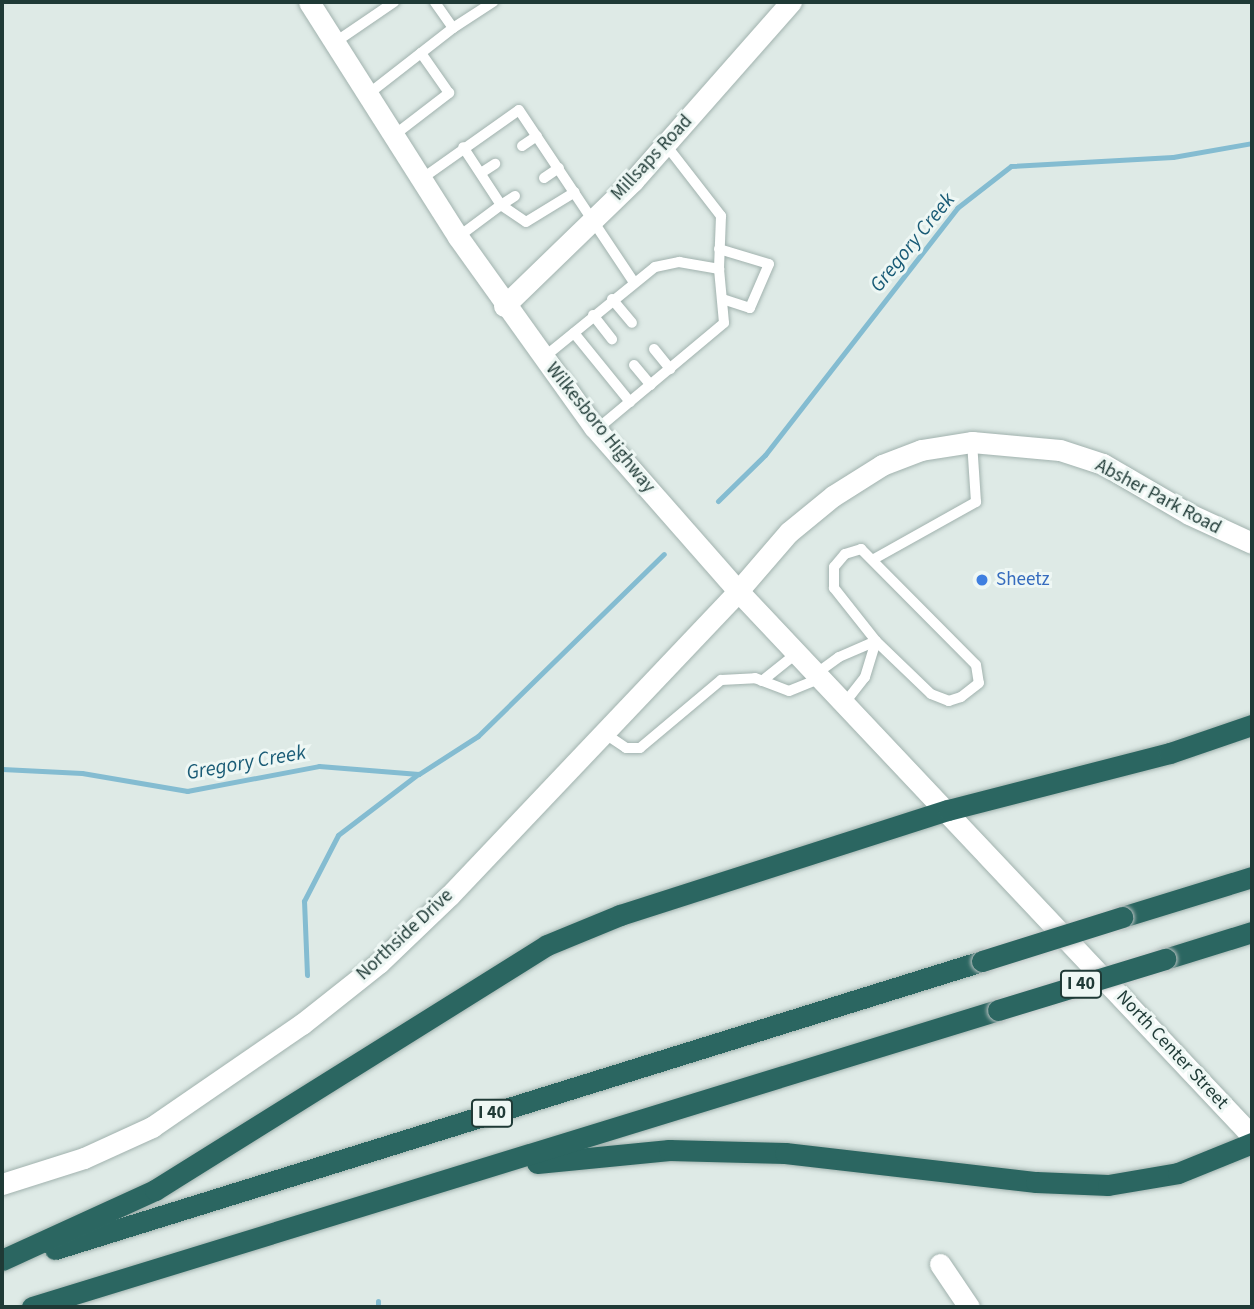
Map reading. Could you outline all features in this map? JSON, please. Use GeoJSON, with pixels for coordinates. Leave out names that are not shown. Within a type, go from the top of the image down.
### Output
{"type":"FeatureCollection","features":[{"type":"Feature","properties":{"kind":"highway"},"geometry":{"type":"LineString","coordinates":[[2,1260],[155,1190],[547,945],[620,915],[948,810],[1170,753],[1252,725]]}},
{"type":"Feature","properties":{"kind":"highway","name":"I 40"},"geometry":{"type":"LineString","coordinates":[[2,1265],[1252,877]]}},
{"type":"Feature","properties":{"kind":"highway","name":"I 40"},"geometry":{"type":"LineString","coordinates":[[32,1307],[1252,932]]}},
{"type":"Feature","properties":{"kind":"highway"},"geometry":{"type":"LineString","coordinates":[[439,1182],[553,1160],[669,1150],[785,1153],[1036,1182],[1108,1185],[1178,1173],[1252,1143]]}},
{"type":"Feature","properties":{"kind":"street","name":"Wilkesboro Highway"},"geometry":{"type":"LineString","coordinates":[[309,2],[419,180],[504,306],[596,430],[738,591],[948,810]]}},
{"type":"Feature","properties":{"kind":"street","name":"Millsaps Road"},"geometry":{"type":"LineString","coordinates":[[504,306],[666,145],[791,2]]}},
{"type":"Feature","properties":{"kind":"street","name":"Absher Park Road"},"geometry":{"type":"LineString","coordinates":[[738,591],[789,532],[852,484],[882,465],[921,450],[972,442],[1060,450],[1103,464],[1189,514],[1252,543]]}},
{"type":"Feature","properties":{"kind":"street","name":"Northside Drive"},"geometry":{"type":"LineString","coordinates":[[2,1184],[84,1158],[152,1127],[302,1024],[379,963],[441,904],[738,591]]}},
{"type":"Feature","properties":{"kind":"street","name":"North Center Street"},"geometry":{"type":"LineString","coordinates":[[948,810],[1252,1136]]}},
{"type":"Feature","properties":{"kind":"street"},"geometry":{"type":"LineString","coordinates":[[940,1264],[969,1307]]}},
{"type":"Feature","properties":{"kind":"lane"},"geometry":{"type":"LineString","coordinates":[[334,43],[394,2]]}},
{"type":"Feature","properties":{"kind":"lane"},"geometry":{"type":"LineString","coordinates":[[435,2],[453,28]]}},
{"type":"Feature","properties":{"kind":"lane"},"geometry":{"type":"LineString","coordinates":[[367,96],[453,28],[493,2]]}},
{"type":"Feature","properties":{"kind":"lane"},"geometry":{"type":"LineString","coordinates":[[393,136],[449,93],[421,53]]}},
{"type":"Feature","properties":{"kind":"lane"},"geometry":{"type":"LineString","coordinates":[[419,180],[519,110],[633,281]]}},
{"type":"Feature","properties":{"kind":"lane"},"geometry":{"type":"LineString","coordinates":[[522,146],[537,136]]}},
{"type":"Feature","properties":{"kind":"lane"},"geometry":{"type":"LineString","coordinates":[[596,430],[724,323],[719,269],[721,216],[666,145]]}},
{"type":"Feature","properties":{"kind":"lane"},"geometry":{"type":"LineString","coordinates":[[463,147],[501,205],[526,222],[575,192]]}},
{"type":"Feature","properties":{"kind":"lane"},"geometry":{"type":"LineString","coordinates":[[481,173],[495,164]]}},
{"type":"Feature","properties":{"kind":"lane"},"geometry":{"type":"LineString","coordinates":[[544,178],[559,168]]}},
{"type":"Feature","properties":{"kind":"lane"},"geometry":{"type":"LineString","coordinates":[[458,237],[515,196]]}},
{"type":"Feature","properties":{"kind":"lane"},"geometry":{"type":"LineString","coordinates":[[719,249],[769,264],[750,308],[722,299]]}},
{"type":"Feature","properties":{"kind":"lane"},"geometry":{"type":"LineString","coordinates":[[543,358],[633,281],[655,267],[679,262],[719,269]]}},
{"type":"Feature","properties":{"kind":"lane"},"geometry":{"type":"LineString","coordinates":[[612,299],[632,323]]}},
{"type":"Feature","properties":{"kind":"lane"},"geometry":{"type":"LineString","coordinates":[[593,315],[612,339]]}},
{"type":"Feature","properties":{"kind":"lane"},"geometry":{"type":"LineString","coordinates":[[574,333],[630,402]]}},
{"type":"Feature","properties":{"kind":"lane"},"geometry":{"type":"LineString","coordinates":[[654,349],[670,369]]}},
{"type":"Feature","properties":{"kind":"lane"},"geometry":{"type":"LineString","coordinates":[[634,365],[651,385]]}},
{"type":"Feature","properties":{"kind":"lane"},"geometry":{"type":"LineString","coordinates":[[874,559],[976,502],[972,442]]}},
{"type":"Feature","properties":{"kind":"lane"},"geometry":{"type":"LineString","coordinates":[[861,549],[874,559],[976,664],[979,683],[961,697],[949,701],[930,694],[876,641],[834,588],[834,567],[845,554],[861,549]]}},
{"type":"Feature","properties":{"kind":"lane"},"geometry":{"type":"LineString","coordinates":[[604,733],[626,748],[640,748],[721,680],[762,681],[789,691],[819,676],[839,657],[876,641]]}},
{"type":"Feature","properties":{"kind":"lane"},"geometry":{"type":"LineString","coordinates":[[844,704],[865,677],[876,641]]}},
{"type":"Feature","properties":{"kind":"lane"},"geometry":{"type":"LineString","coordinates":[[762,681],[797,653]]}},
{"type":"Feature","properties":{"kind":"waterway","name":"Gregory Creek"},"geometry":{"type":"LineString","coordinates":[[718,501],[765,455],[957,208],[1011,166],[1173,157],[1252,143]]}},
{"type":"Feature","properties":{"kind":"waterway","name":"Gregory Creek"},"geometry":{"type":"LineString","coordinates":[[2,769],[82,773],[187,791],[319,766],[419,774],[478,736],[664,554]]}},
{"type":"Feature","properties":{"kind":"waterway"},"geometry":{"type":"LineString","coordinates":[[307,975],[304,901],[338,835],[418,774]]}},
{"type":"Feature","properties":{"kind":"waterway"},"geometry":{"type":"LineString","coordinates":[[378,1301],[378,1307]]}},
{"type":"Feature","properties":{"kind":"place","name":"Sheetz"},"geometry":{"type":"Point","coordinates":[982,580]}}]}
